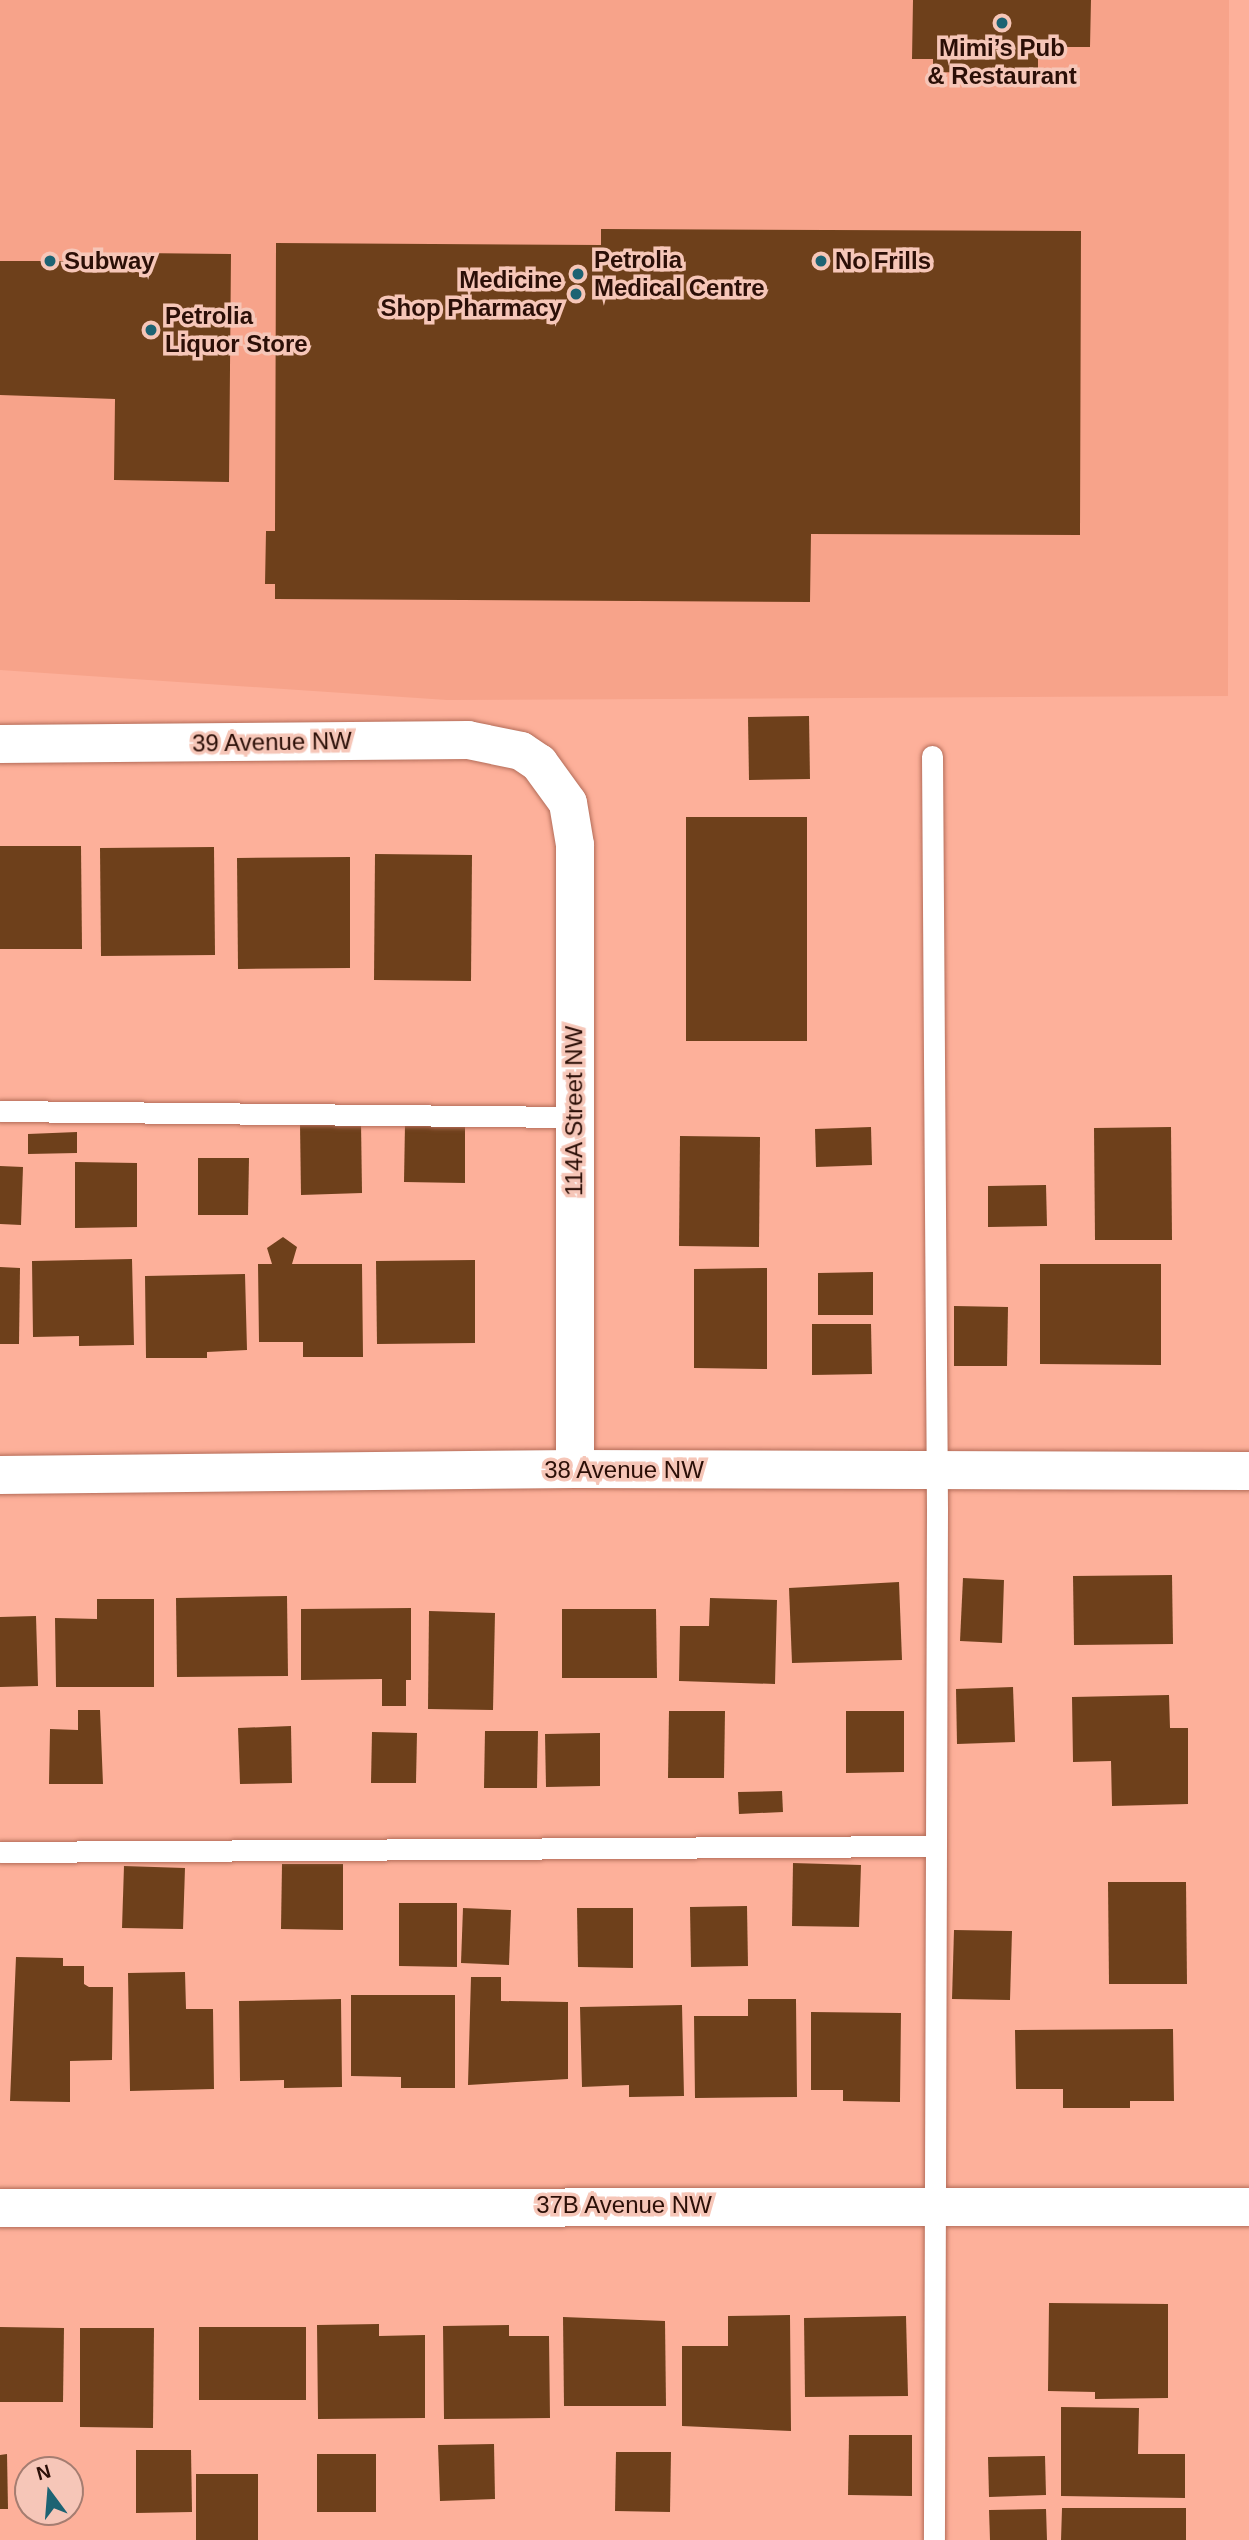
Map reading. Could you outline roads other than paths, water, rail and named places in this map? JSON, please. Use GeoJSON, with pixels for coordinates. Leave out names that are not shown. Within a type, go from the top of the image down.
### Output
{"type":"FeatureCollection","features":[{"type":"Feature","properties":{"kind":"street","name":"39 Avenue NW"},"geometry":{"type":"LineString","coordinates":[[0,744],[468,740],[521,751],[539,762]]}},
{"type":"Feature","properties":{"kind":"street","name":"114A Street NW"},"geometry":{"type":"LineString","coordinates":[[539,762],[568,803],[575,845],[575,1469]]}},
{"type":"Feature","properties":{"kind":"street","name":"38 Avenue NW"},"geometry":{"type":"LineString","coordinates":[[0,1475],[575,1469],[1249,1471]]}},
{"type":"Feature","properties":{"kind":"street","name":"37B Avenue NW"},"geometry":{"type":"LineString","coordinates":[[0,2207],[1249,2207]]}},
{"type":"Feature","properties":{"kind":"lane"},"geometry":{"type":"LineString","coordinates":[[932,756],[937,1471],[934,2540]]}},
{"type":"Feature","properties":{"kind":"lane"},"geometry":{"type":"LineString","coordinates":[[0,1111],[573,1117]]}},
{"type":"Feature","properties":{"kind":"lane"},"geometry":{"type":"LineString","coordinates":[[0,1852],[934,1846]]}},
{"type":"Feature","properties":{"kind":"place","name":"Mimi’s Pub & Restaurant"},"geometry":{"type":"Point","coordinates":[1002,23]}},
{"type":"Feature","properties":{"kind":"place","name":"Subway"},"geometry":{"type":"Point","coordinates":[50,261]}},
{"type":"Feature","properties":{"kind":"place","name":"No Frills"},"geometry":{"type":"Point","coordinates":[821,261]}},
{"type":"Feature","properties":{"kind":"place","name":"Petrolia Medical Centre"},"geometry":{"type":"Point","coordinates":[578,274]}},
{"type":"Feature","properties":{"kind":"place","name":"Medicine Shop Pharmacy"},"geometry":{"type":"Point","coordinates":[576,294]}},
{"type":"Feature","properties":{"kind":"place","name":"Petrolia Liquor Store"},"geometry":{"type":"Point","coordinates":[151,330]}}]}
